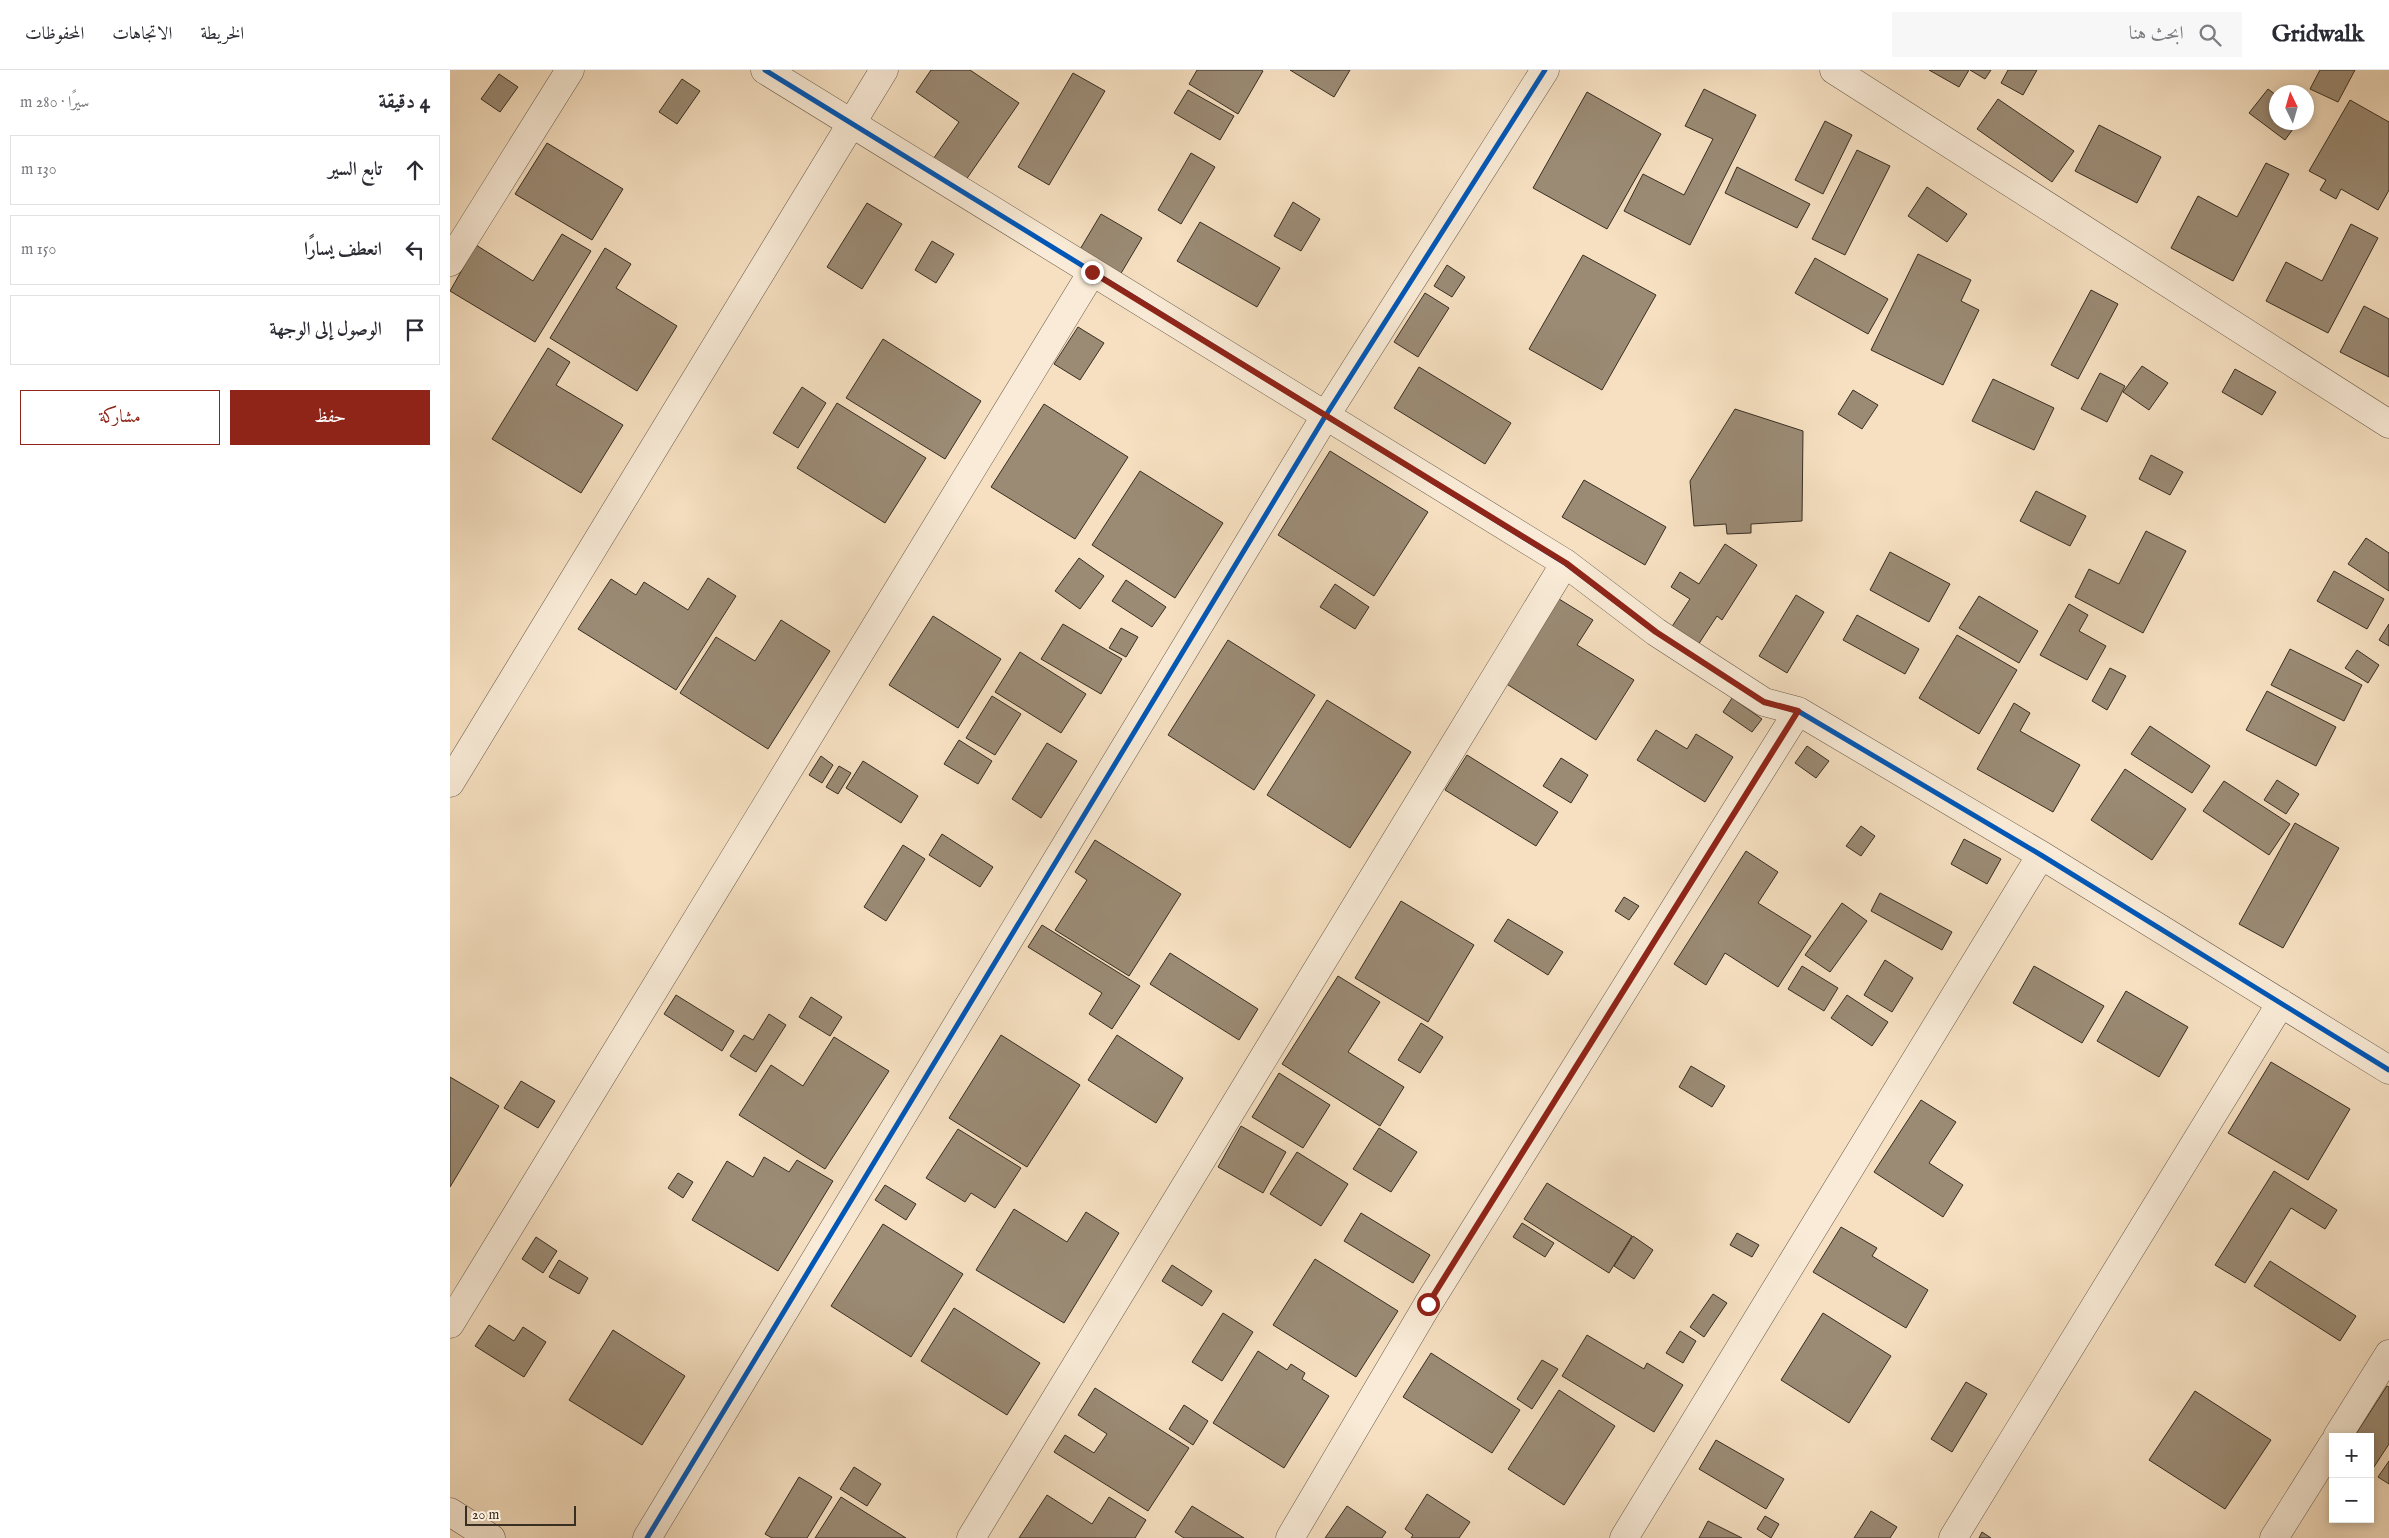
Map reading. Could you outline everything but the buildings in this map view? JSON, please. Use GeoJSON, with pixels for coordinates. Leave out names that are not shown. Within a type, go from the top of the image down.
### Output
{"type":"FeatureCollection","features":[{"type":"Feature","properties":{"kind":"street"},"geometry":{"type":"LineString","coordinates":[[450,262],[570,70]]}},
{"type":"Feature","properties":{"kind":"street"},"geometry":{"type":"LineString","coordinates":[[765,70],[1566,563],[1656,632],[1764,702],[1798,711],[2041,855],[2389,1070]]}},
{"type":"Feature","properties":{"kind":"street"},"geometry":{"type":"LineString","coordinates":[[450,784],[884,70]]}},
{"type":"Feature","properties":{"kind":"street"},"geometry":{"type":"LineString","coordinates":[[647,1538],[1326,415],[1545,70]]}},
{"type":"Feature","properties":{"kind":"street"},"geometry":{"type":"LineString","coordinates":[[1834,70],[2389,424]]}},
{"type":"Feature","properties":{"kind":"street"},"geometry":{"type":"LineString","coordinates":[[450,1324],[1092,272]]}},
{"type":"Feature","properties":{"kind":"street"},"geometry":{"type":"LineString","coordinates":[[971,1538],[1566,563]]}},
{"type":"Feature","properties":{"kind":"street"},"geometry":{"type":"LineString","coordinates":[[1290,1538],[1428,1304],[1798,711]]}},
{"type":"Feature","properties":{"kind":"street"},"geometry":{"type":"LineString","coordinates":[[1624,1538],[2041,855]]}},
{"type":"Feature","properties":{"kind":"street"},"geometry":{"type":"LineString","coordinates":[[1953,1538],[2281,1003]]}},
{"type":"Feature","properties":{"kind":"street"},"geometry":{"type":"LineString","coordinates":[[2340,1433],[2389,1354]]}},
{"type":"Feature","properties":{"kind":"street"},"geometry":{"type":"LineString","coordinates":[[2274,1538],[2329,1450]]}},
{"type":"Feature","properties":{"kind":"street"},"geometry":{"type":"LineString","coordinates":[[450,1512],[491,1538]]}},
{"type":"Feature","properties":{"kind":"cycle path"},"geometry":{"type":"LineString","coordinates":[[765,70],[1565,563],[1656,632],[1764,702],[1798,711],[2041,855],[2389,1070]]}},
{"type":"Feature","properties":{"kind":"cycle path"},"geometry":{"type":"LineString","coordinates":[[647,1538],[1326,415],[1545,70]]}},
{"type":"Feature","properties":{"kind":"route"},"geometry":{"type":"LineString","coordinates":[[1092,272],[1566,563],[1656,632],[1764,702],[1798,711],[1428,1304]]}}]}
